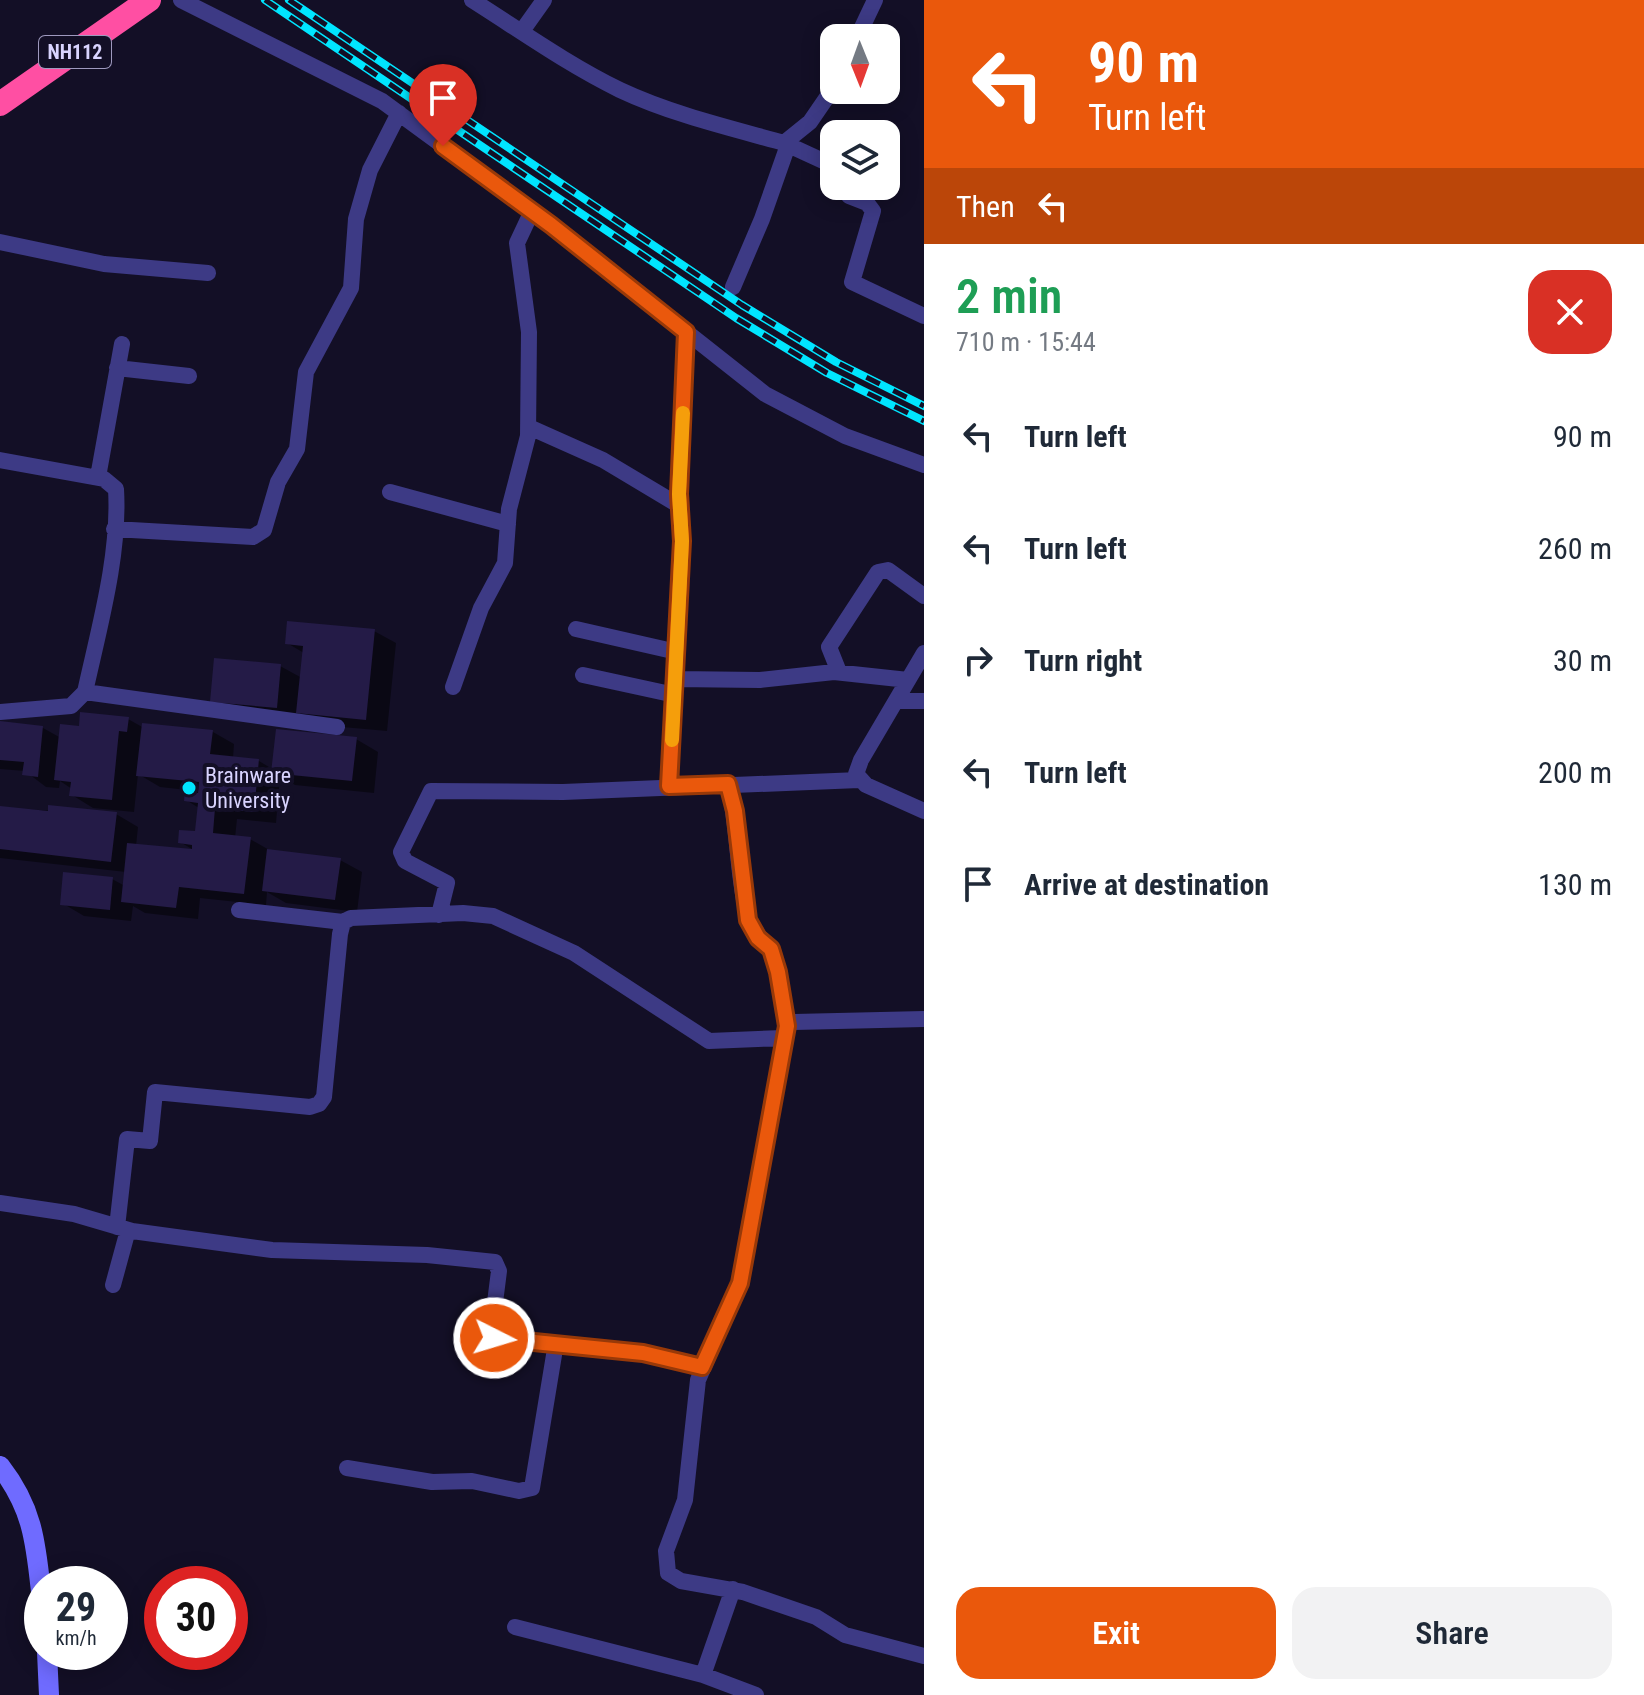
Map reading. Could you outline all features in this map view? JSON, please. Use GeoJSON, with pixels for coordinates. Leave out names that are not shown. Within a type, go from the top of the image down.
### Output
{"type":"FeatureCollection","features":[{"type":"Feature","properties":{"kind":"highway","name":"NH112"},"geometry":{"type":"LineString","coordinates":[[0,104],[137,3]]}},
{"type":"Feature","properties":{"kind":"street"},"geometry":{"type":"LineString","coordinates":[[181,0],[300,57],[399,113],[532,211],[765,394],[845,436],[924,465]]}},
{"type":"Feature","properties":{"kind":"street"},"geometry":{"type":"LineString","coordinates":[[472,0],[558,57],[623,91],[725,127],[786,144],[820,160]]}},
{"type":"Feature","properties":{"kind":"street"},"geometry":{"type":"LineString","coordinates":[[522,31],[544,0]]}},
{"type":"Feature","properties":{"kind":"street"},"geometry":{"type":"LineString","coordinates":[[864,24],[875,0]]}},
{"type":"Feature","properties":{"kind":"street"},"geometry":{"type":"LineString","coordinates":[[733,287],[768,204],[786,144],[810,122],[822,104]]}},
{"type":"Feature","properties":{"kind":"street"},"geometry":{"type":"LineString","coordinates":[[114,529],[253,537],[264,530],[278,482],[297,449],[304,378],[351,288],[356,219],[370,170],[399,113]]}},
{"type":"Feature","properties":{"kind":"street"},"geometry":{"type":"LineString","coordinates":[[859,200],[867,203],[873,211],[852,282],[924,316]]}},
{"type":"Feature","properties":{"kind":"street"},"geometry":{"type":"LineString","coordinates":[[453,687],[481,608],[505,563],[508,524],[529,427],[529,332],[517,243],[532,211]]}},
{"type":"Feature","properties":{"kind":"street"},"geometry":{"type":"LineString","coordinates":[[0,242],[104,264],[208,273]]}},
{"type":"Feature","properties":{"kind":"street"},"geometry":{"type":"LineString","coordinates":[[669,786],[677,652],[686,332]]}},
{"type":"Feature","properties":{"kind":"street"},"geometry":{"type":"LineString","coordinates":[[98,477],[122,344]]}},
{"type":"Feature","properties":{"kind":"street"},"geometry":{"type":"LineString","coordinates":[[117,368],[189,376]]}},
{"type":"Feature","properties":{"kind":"street"},"geometry":{"type":"LineString","coordinates":[[529,427],[603,460],[680,506]]}},
{"type":"Feature","properties":{"kind":"street"},"geometry":{"type":"LineString","coordinates":[[0,460],[98,477],[116,489],[114,529],[85,692],[71,706],[0,712]]}},
{"type":"Feature","properties":{"kind":"street"},"geometry":{"type":"LineString","coordinates":[[390,492],[508,524]]}},
{"type":"Feature","properties":{"kind":"street"},"geometry":{"type":"LineString","coordinates":[[839,672],[829,647],[878,572],[888,570],[924,596]]}},
{"type":"Feature","properties":{"kind":"street"},"geometry":{"type":"LineString","coordinates":[[576,629],[677,652]]}},
{"type":"Feature","properties":{"kind":"street"},"geometry":{"type":"LineString","coordinates":[[859,780],[856,774],[861,760],[924,653]]}},
{"type":"Feature","properties":{"kind":"street"},"geometry":{"type":"LineString","coordinates":[[583,675],[675,687],[839,672],[908,680]]}},
{"type":"Feature","properties":{"kind":"street"},"geometry":{"type":"LineString","coordinates":[[85,692],[337,727]]}},
{"type":"Feature","properties":{"kind":"street"},"geometry":{"type":"LineString","coordinates":[[896,701],[924,701]]}},
{"type":"Feature","properties":{"kind":"street"},"geometry":{"type":"LineString","coordinates":[[439,915],[447,883],[405,861],[401,852],[431,791],[563,792],[859,780],[924,811]]}},
{"type":"Feature","properties":{"kind":"street"},"geometry":{"type":"LineString","coordinates":[[728,784],[735,811],[748,920],[758,938],[771,949],[778,972],[785,1032],[740,1283],[702,1367],[685,1500],[666,1556],[668,1573],[677,1579],[733,1589],[816,1617],[845,1635],[924,1656]]}},
{"type":"Feature","properties":{"kind":"street"},"geometry":{"type":"LineString","coordinates":[[239,910],[343,922],[439,915],[493,916],[555,943],[709,1041],[785,1032],[794,1022],[924,1019]]}},
{"type":"Feature","properties":{"kind":"street"},"geometry":{"type":"LineString","coordinates":[[113,1285],[122,1229],[127,1139],[150,1141],[155,1092],[310,1107],[319,1104],[324,1097],[343,922]]}},
{"type":"Feature","properties":{"kind":"street"},"geometry":{"type":"LineString","coordinates":[[0,1203],[62,1212],[122,1229],[283,1251],[427,1255],[495,1262],[499,1271],[491,1334],[494,1338],[556,1343],[606,1352],[643,1353],[702,1367]]}},
{"type":"Feature","properties":{"kind":"street"},"geometry":{"type":"LineString","coordinates":[[347,1468],[432,1482],[472,1481],[519,1491],[532,1488],[556,1343]]}},
{"type":"Feature","properties":{"kind":"street"},"geometry":{"type":"LineString","coordinates":[[0,1466],[19,1490],[29,1514],[37,1566]]}},
{"type":"Feature","properties":{"kind":"street"},"geometry":{"type":"LineString","coordinates":[[703,1675],[733,1589]]}},
{"type":"Feature","properties":{"kind":"street"},"geometry":{"type":"LineString","coordinates":[[515,1627],[703,1675],[756,1695]]}},
{"type":"Feature","properties":{"kind":"street"},"geometry":{"type":"LineString","coordinates":[[48,1670],[49,1695]]}},
{"type":"Feature","properties":{"kind":"building"},"geometry":{"type":"Polygon","coordinates":[[[287,621],[375,629],[366,720],[296,713],[303,646],[285,644],[287,621]]]}},
{"type":"Feature","properties":{"kind":"building"},"geometry":{"type":"Polygon","coordinates":[[[214,658],[281,664],[277,708],[210,702],[214,658]]]}},
{"type":"Feature","properties":{"kind":"building"},"geometry":{"type":"Polygon","coordinates":[[[80,712],[129,717],[127,732],[119,731],[112,800],[69,796],[71,782],[54,780],[60,724],[79,726],[80,712]]]}},
{"type":"Feature","properties":{"kind":"building"},"geometry":{"type":"Polygon","coordinates":[[[0,721],[43,726],[38,777],[22,775],[24,762],[0,760],[0,721]]]}},
{"type":"Feature","properties":{"kind":"building"},"geometry":{"type":"Polygon","coordinates":[[[142,723],[213,730],[210,754],[259,759],[254,812],[215,808],[213,833],[251,837],[244,894],[179,887],[176,908],[121,902],[127,843],[192,849],[192,845],[178,843],[179,830],[195,831],[198,803],[184,801],[185,791],[198,793],[199,782],[136,776],[142,723]]]}},
{"type":"Feature","properties":{"kind":"building"},"geometry":{"type":"Polygon","coordinates":[[[276,729],[357,737],[352,781],[271,773],[276,729]]]}},
{"type":"Feature","properties":{"kind":"building"},"geometry":{"type":"Polygon","coordinates":[[[48,805],[117,812],[111,862],[0,849],[0,806],[48,811],[48,805]]]}},
{"type":"Feature","properties":{"kind":"building"},"geometry":{"type":"Polygon","coordinates":[[[267,849],[341,858],[335,900],[262,891],[267,849]]]}},
{"type":"Feature","properties":{"kind":"building"},"geometry":{"type":"Polygon","coordinates":[[[63,872],[113,877],[110,910],[60,905],[63,872]]]}},
{"type":"Feature","properties":{"kind":"railway"},"geometry":{"type":"LineString","coordinates":[[265,0],[736,318],[827,373],[924,421]]}},
{"type":"Feature","properties":{"kind":"railway"},"geometry":{"type":"LineString","coordinates":[[289,0],[742,305],[836,362],[924,406]]}},
{"type":"Feature","properties":{"kind":"slow traffic"},"geometry":{"type":"LineString","coordinates":[[672,740],[682,541],[679,494],[683,413]]}},
{"type":"Feature","properties":{"kind":"place","name":"Brainware University"},"geometry":{"type":"Point","coordinates":[189,788]}},
{"type":"Feature","properties":{"kind":"route"},"geometry":{"type":"LineString","coordinates":[[443,146],[551,225],[686,332],[679,494],[682,541],[669,786],[728,784],[735,811],[748,920],[758,938],[771,949],[787,1026],[740,1283],[702,1367],[643,1353],[602,1352],[579,1345],[494,1338]]}}]}
